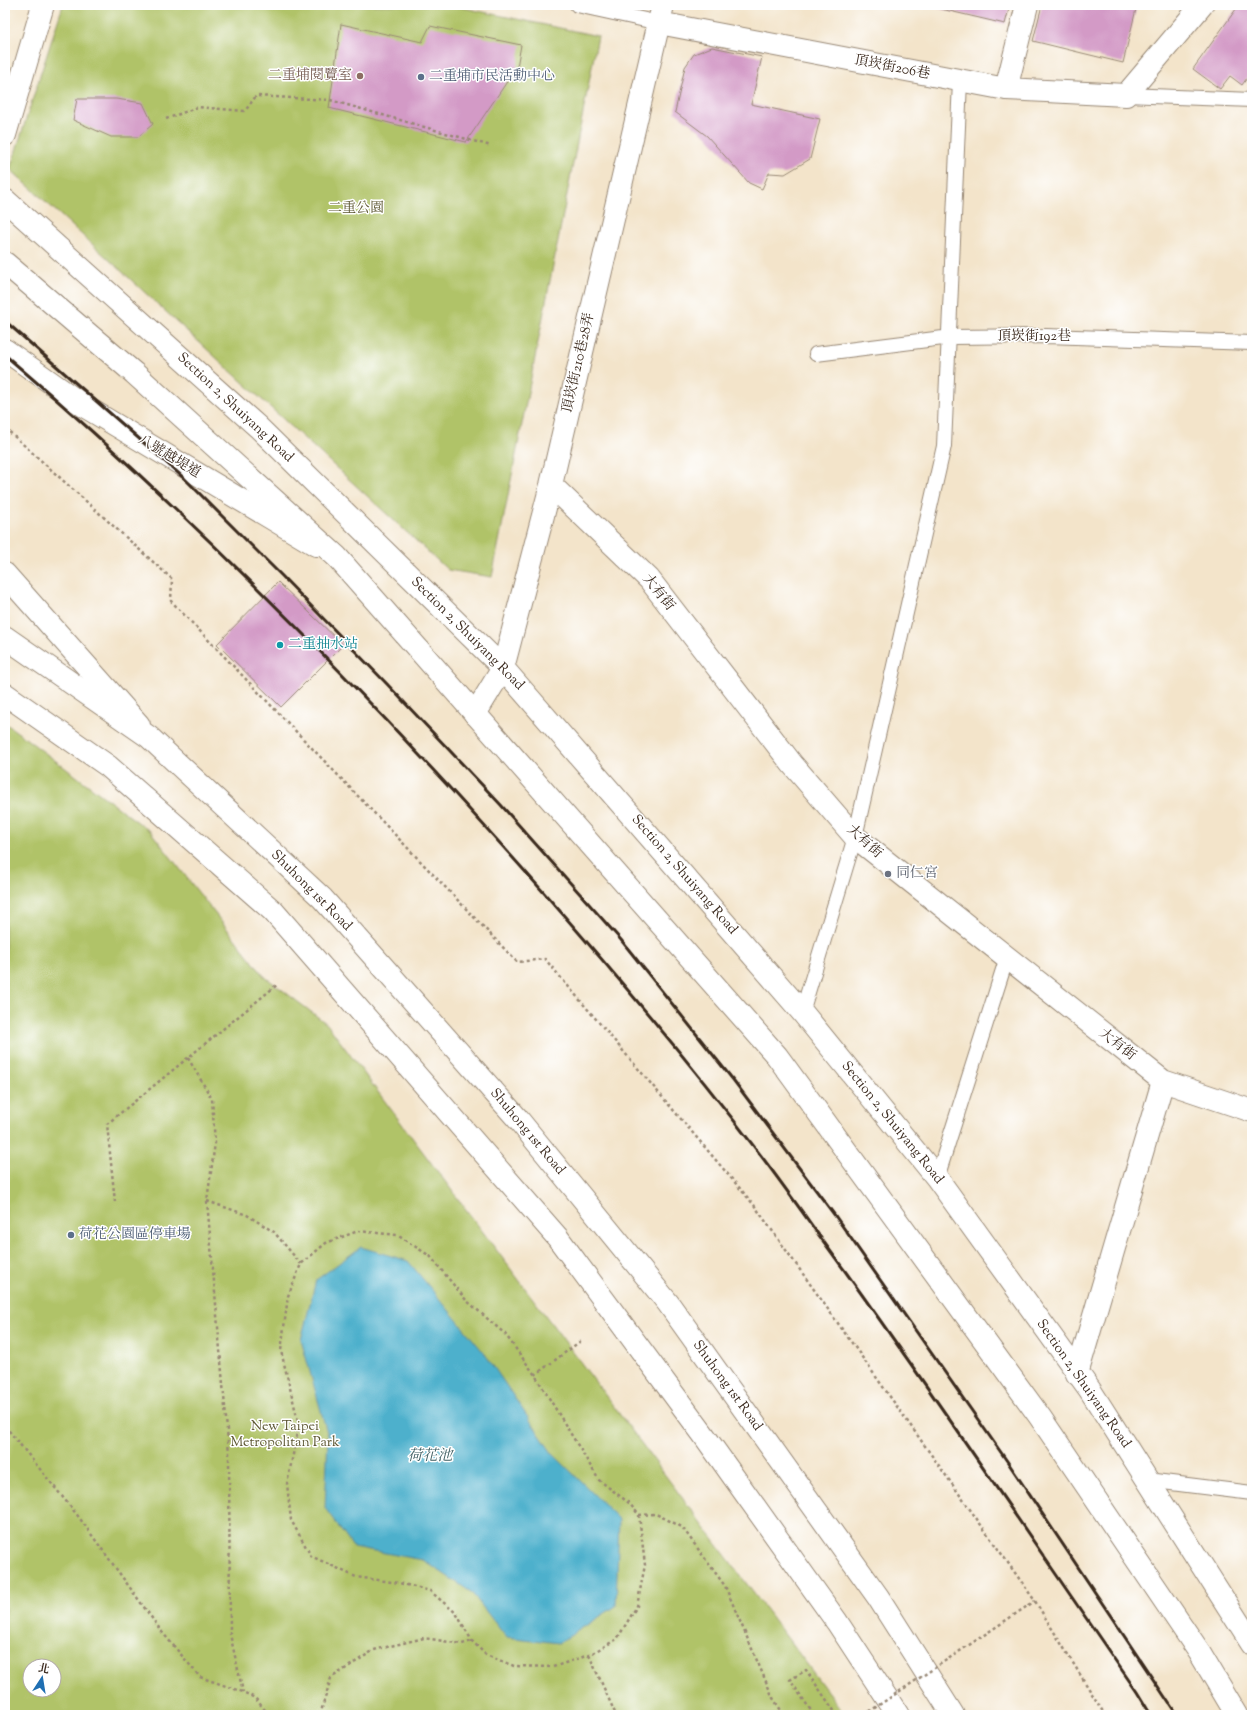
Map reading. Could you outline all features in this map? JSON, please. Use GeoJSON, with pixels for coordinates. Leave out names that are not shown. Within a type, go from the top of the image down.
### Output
{"type":"FeatureCollection","features":[{"type":"Feature","properties":{"kind":"street"},"geometry":{"type":"LineString","coordinates":[[5,135],[43,5]]}},
{"type":"Feature","properties":{"kind":"street"},"geometry":{"type":"LineString","coordinates":[[1006,89],[1027,5]]}},
{"type":"Feature","properties":{"kind":"street"},"geometry":{"type":"LineString","coordinates":[[1126,95],[1202,5]]}},
{"type":"Feature","properties":{"kind":"street","name":"頂崁街206巷"},"geometry":{"type":"LineString","coordinates":[[661,14],[960,81],[1006,89],[1126,95]]}},
{"type":"Feature","properties":{"kind":"street","name":"頂崁街210巷28弄"},"geometry":{"type":"LineString","coordinates":[[475,714],[503,668],[551,485],[661,14]]}},
{"type":"Feature","properties":{"kind":"street","name":"Section 2, Shuiyang Road"},"geometry":{"type":"LineString","coordinates":[[5,200],[258,427],[503,668],[802,1012],[937,1178],[1090,1390],[1252,1644]]}},
{"type":"Feature","properties":{"kind":"street"},"geometry":{"type":"LineString","coordinates":[[5,263],[134,374],[337,557],[777,1056],[1040,1417],[1200,1653],[1237,1715]]}},
{"type":"Feature","properties":{"kind":"street","name":"八號越堤道"},"geometry":{"type":"LineString","coordinates":[[5,350],[84,406],[337,557]]}},
{"type":"Feature","properties":{"kind":"street","name":"大有街"},"geometry":{"type":"LineString","coordinates":[[551,485],[649,579],[792,764],[855,837],[1163,1081],[1252,1111]]}},
{"type":"Feature","properties":{"kind":"street"},"geometry":{"type":"LineString","coordinates":[[5,574],[149,736]]}},
{"type":"Feature","properties":{"kind":"street","name":"Shuhong 1st Road"},"geometry":{"type":"LineString","coordinates":[[5,637],[149,736],[322,898],[517,1118],[668,1303],[878,1597],[953,1715]]}},
{"type":"Feature","properties":{"kind":"street"},"geometry":{"type":"LineString","coordinates":[[5,694],[108,766],[273,911],[558,1238],[703,1434],[837,1622],[898,1715]]}},
{"type":"Feature","properties":{"kind":"street"},"geometry":{"type":"LineString","coordinates":[[1078,1374],[1163,1081]]}},
{"type":"Feature","properties":{"kind":"street"},"geometry":{"type":"LineString","coordinates":[[1243,1715],[1252,1710]]}},
{"type":"Feature","properties":{"kind":"lane"},"geometry":{"type":"LineString","coordinates":[[577,5],[661,14]]}},
{"type":"Feature","properties":{"kind":"lane"},"geometry":{"type":"LineString","coordinates":[[802,1012],[855,837],[944,446],[950,337],[954,199],[960,81]]}},
{"type":"Feature","properties":{"kind":"lane"},"geometry":{"type":"LineString","coordinates":[[1126,95],[1252,100]]}},
{"type":"Feature","properties":{"kind":"lane","name":"頂崁街192巷"},"geometry":{"type":"LineString","coordinates":[[816,354],[950,337],[1046,336],[1252,343]]}},
{"type":"Feature","properties":{"kind":"lane"},"geometry":{"type":"LineString","coordinates":[[937,1178],[1007,957]]}},
{"type":"Feature","properties":{"kind":"lane"},"geometry":{"type":"LineString","coordinates":[[1147,1480],[1252,1493]]}},
{"type":"Feature","properties":{"kind":"path"},"geometry":{"type":"LineString","coordinates":[[166,119],[198,107],[245,111],[256,96],[330,100],[491,146]]}},
{"type":"Feature","properties":{"kind":"path"},"geometry":{"type":"LineString","coordinates":[[5,428],[172,579],[171,601],[517,962],[544,959],[754,1205],[1035,1601],[1105,1715]]}},
{"type":"Feature","properties":{"kind":"path"},"geometry":{"type":"LineString","coordinates":[[115,1202],[107,1124],[278,984]]}},
{"type":"Feature","properties":{"kind":"path"},"geometry":{"type":"LineString","coordinates":[[188,1058],[212,1099],[215,1143],[207,1201],[229,1453],[230,1634],[243,1692]]}},
{"type":"Feature","properties":{"kind":"path"},"geometry":{"type":"LineString","coordinates":[[207,1201],[247,1215],[274,1232],[301,1264]]}},
{"type":"Feature","properties":{"kind":"path"},"geometry":{"type":"LineString","coordinates":[[358,1231],[397,1235],[430,1256],[466,1300],[505,1334],[535,1375],[599,1480],[629,1503],[639,1514],[645,1565],[637,1606],[617,1639],[588,1655],[553,1667],[514,1666],[486,1655],[472,1641],[456,1613],[430,1591],[399,1583],[356,1577],[311,1556],[291,1520],[287,1484],[299,1425],[281,1351],[288,1296],[301,1264],[326,1243],[358,1231]]}},
{"type":"Feature","properties":{"kind":"path"},"geometry":{"type":"LineString","coordinates":[[535,1375],[582,1340]]}},
{"type":"Feature","properties":{"kind":"path"},"geometry":{"type":"LineString","coordinates":[[5,1426],[78,1516],[162,1632],[200,1677],[243,1692],[255,1698],[269,1715]]}},
{"type":"Feature","properties":{"kind":"path"},"geometry":{"type":"LineString","coordinates":[[639,1514],[656,1514],[682,1527],[724,1586],[773,1698],[784,1715]]}},
{"type":"Feature","properties":{"kind":"path"},"geometry":{"type":"LineString","coordinates":[[864,1715],[1035,1601]]}},
{"type":"Feature","properties":{"kind":"path"},"geometry":{"type":"LineString","coordinates":[[320,1715],[331,1678],[374,1650],[424,1638],[462,1644],[472,1641]]}},
{"type":"Feature","properties":{"kind":"path"},"geometry":{"type":"LineString","coordinates":[[588,1655],[616,1715]]}},
{"type":"Feature","properties":{"kind":"path"},"geometry":{"type":"LineString","coordinates":[[814,1715],[790,1680],[806,1670],[837,1715]]}},
{"type":"Feature","properties":{"kind":"green space","name":"二重公園"},"geometry":{"type":"Polygon","coordinates":[[[63,5],[450,5],[598,36],[492,577],[448,570],[10,169],[63,5]]]}},
{"type":"Feature","properties":{"kind":"green space","name":"New Taipei Metropolitan Park"},"geometry":{"type":"Polygon","coordinates":[[[5,723],[151,832],[264,976],[327,1024],[845,1715],[5,1715],[5,723]]]}},
{"type":"Feature","properties":{"kind":"water","name":"荷花池"},"geometry":{"type":"Polygon","coordinates":[[[361,1247],[408,1261],[485,1354],[552,1453],[619,1519],[616,1606],[559,1643],[506,1637],[471,1592],[423,1560],[353,1547],[325,1508],[328,1436],[301,1340],[316,1280],[361,1247]]]}},
{"type":"Feature","properties":{"kind":"building"},"geometry":{"type":"Polygon","coordinates":[[[924,5],[1010,5],[1005,24],[924,5]]]}},
{"type":"Feature","properties":{"kind":"building"},"geometry":{"type":"Polygon","coordinates":[[[1042,5],[1137,5],[1123,63],[1033,41],[1042,5]]]}},
{"type":"Feature","properties":{"kind":"building"},"geometry":{"type":"Polygon","coordinates":[[[1239,5],[1252,5],[1252,71],[1242,85],[1230,76],[1220,89],[1193,69],[1239,5]]]}},
{"type":"Feature","properties":{"kind":"building","name":"二重埔市民活動中心"},"geometry":{"type":"Polygon","coordinates":[[[341,24],[422,42],[430,26],[521,45],[517,67],[466,142],[329,108],[341,24]]]}},
{"type":"Feature","properties":{"kind":"building"},"geometry":{"type":"Polygon","coordinates":[[[712,47],[762,57],[751,104],[820,119],[810,159],[785,174],[769,173],[762,189],[749,183],[707,136],[675,112],[685,67],[694,54],[712,47]]]}},
{"type":"Feature","properties":{"kind":"building"},"geometry":{"type":"Polygon","coordinates":[[[77,99],[116,99],[143,103],[153,124],[138,137],[111,137],[73,120],[77,99]]]}},
{"type":"Feature","properties":{"kind":"building","name":"二重抽水站"},"geometry":{"type":"Polygon","coordinates":[[[278,582],[343,645],[281,707],[217,644],[278,582]]]}},
{"type":"Feature","properties":{"kind":"railway"},"geometry":{"type":"LineString","coordinates":[[5,321],[185,479],[282,576],[387,684],[501,805],[621,940],[734,1081],[836,1217],[1007,1461],[1177,1715]]}},
{"type":"Feature","properties":{"kind":"railway"},"geometry":{"type":"LineString","coordinates":[[5,355],[64,406],[177,510],[288,618],[448,786],[530,876],[610,968],[687,1061],[793,1199],[956,1428],[1137,1692],[1151,1715]]}},
{"type":"Feature","properties":{"kind":"place","name":"二重埔閱覽室"},"geometry":{"type":"Point","coordinates":[360,76]}},
{"type":"Feature","properties":{"kind":"place","name":"二重埔市民活動中心"},"geometry":{"type":"Point","coordinates":[421,77]}},
{"type":"Feature","properties":{"kind":"place","name":"二重抽水站"},"geometry":{"type":"Point","coordinates":[280,645]}},
{"type":"Feature","properties":{"kind":"place","name":"同仁宮"},"geometry":{"type":"Point","coordinates":[888,874]}},
{"type":"Feature","properties":{"kind":"place","name":"荷花公園區停車場"},"geometry":{"type":"Point","coordinates":[71,1235]}}]}
